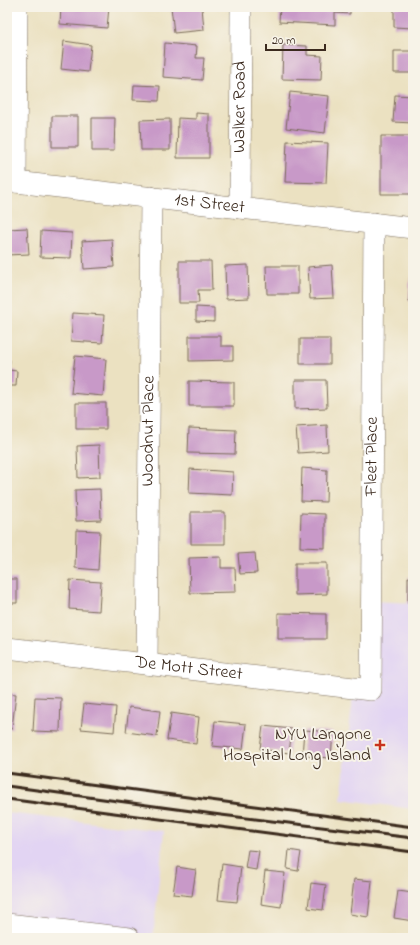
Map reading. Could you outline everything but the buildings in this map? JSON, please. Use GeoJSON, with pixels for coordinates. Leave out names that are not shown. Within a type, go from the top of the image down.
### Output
{"type":"FeatureCollection","features":[{"type":"Feature","properties":{"kind":"street"},"geometry":{"type":"LineString","coordinates":[[12,182],[17,7]]}},
{"type":"Feature","properties":{"kind":"street","name":"Walker Road"},"geometry":{"type":"LineString","coordinates":[[240,208],[241,7]]}},
{"type":"Feature","properties":{"kind":"street","name":"1st Street"},"geometry":{"type":"LineString","coordinates":[[12,182],[413,228]]}},
{"type":"Feature","properties":{"kind":"street","name":"Woodnut Place"},"geometry":{"type":"LineString","coordinates":[[146,664],[150,198]]}},
{"type":"Feature","properties":{"kind":"street","name":"Fleet Place"},"geometry":{"type":"LineString","coordinates":[[371,690],[374,223]]}},
{"type":"Feature","properties":{"kind":"street","name":"De Mott Street"},"geometry":{"type":"LineString","coordinates":[[7,648],[371,690]]}},
{"type":"Feature","properties":{"kind":"street"},"geometry":{"type":"LineString","coordinates":[[7,924],[45,933],[129,938]]}},
{"type":"Feature","properties":{"kind":"shaded area","name":"NYU Langone Hospital Long Island"},"geometry":{"type":"Polygon","coordinates":[[[371,601],[413,603],[413,809],[341,799],[354,688],[371,690],[371,601]]]}},
{"type":"Feature","properties":{"kind":"shaded area"},"geometry":{"type":"Polygon","coordinates":[[[7,813],[164,831],[153,938],[7,938],[7,813]]]}},
{"type":"Feature","properties":{"kind":"railway"},"geometry":{"type":"LineString","coordinates":[[7,773],[413,827]]}},
{"type":"Feature","properties":{"kind":"railway"},"geometry":{"type":"LineString","coordinates":[[7,786],[221,815],[413,838]]}},
{"type":"Feature","properties":{"kind":"railway"},"geometry":{"type":"LineString","coordinates":[[7,799],[413,852]]}},
{"type":"Feature","properties":{"kind":"place","name":"NYU Langone Hospital Long Island"},"geometry":{"type":"Point","coordinates":[380,745]}}]}
